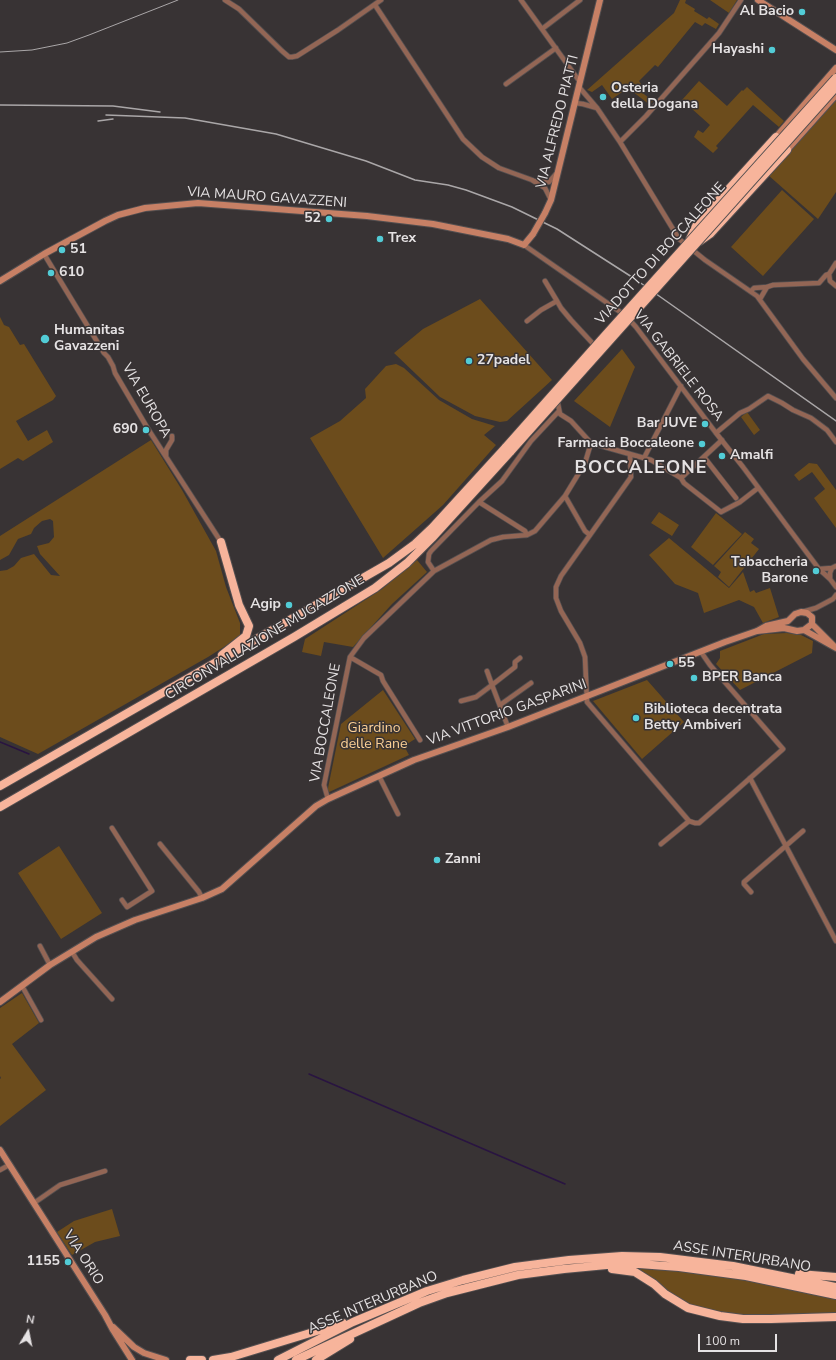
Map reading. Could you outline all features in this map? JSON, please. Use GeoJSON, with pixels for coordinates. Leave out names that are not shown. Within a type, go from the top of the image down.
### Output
{"type":"FeatureCollection","features":[{"type":"Feature","properties":{"kind":"highway","name":"VIADOTTO DI BOCCALEONE"},"geometry":{"type":"LineString","coordinates":[[691,245],[836,78]]}},
{"type":"Feature","properties":{"kind":"highway","name":"VIADOTTO DI BOCCALEONE"},"geometry":{"type":"LineString","coordinates":[[509,449],[691,245],[836,86]]}},
{"type":"Feature","properties":{"kind":"highway"},"geometry":{"type":"LineString","coordinates":[[691,245],[697,224],[776,137]]}},
{"type":"Feature","properties":{"kind":"highway"},"geometry":{"type":"LineString","coordinates":[[691,245],[710,234],[788,150]]}},
{"type":"Feature","properties":{"kind":"highway","name":"CIRCONVALLAZIONE MUGAZZONE"},"geometry":{"type":"LineString","coordinates":[[0,786],[389,563],[415,544],[432,528],[509,449]]}},
{"type":"Feature","properties":{"kind":"highway","name":"CIRCONVALLAZIONE MUGAZZONE"},"geometry":{"type":"LineString","coordinates":[[0,807],[294,637],[375,588],[407,563],[432,538],[509,449]]}},
{"type":"Feature","properties":{"kind":"highway"},"geometry":{"type":"LineString","coordinates":[[201,671],[246,636],[249,629],[239,605],[221,542]]}},
{"type":"Feature","properties":{"kind":"highway","name":"ASSE INTERURBANO"},"geometry":{"type":"LineString","coordinates":[[278,1360],[372,1314],[427,1291],[515,1267],[575,1259],[622,1256],[660,1257],[733,1266],[836,1287]]}},
{"type":"Feature","properties":{"kind":"highway","name":"ASSE INTERURBANO"},"geometry":{"type":"LineString","coordinates":[[296,1360],[419,1303],[447,1293],[490,1281],[542,1272],[617,1264],[673,1266],[746,1276],[836,1295]]}},
{"type":"Feature","properties":{"kind":"highway"},"geometry":{"type":"LineString","coordinates":[[542,1272],[561,1274],[615,1269],[635,1272],[654,1284],[665,1294],[688,1308],[720,1316],[771,1319],[836,1317]]}},
{"type":"Feature","properties":{"kind":"highway"},"geometry":{"type":"LineString","coordinates":[[776,1274],[780,1271],[813,1276],[836,1277]]}},
{"type":"Feature","properties":{"kind":"highway"},"geometry":{"type":"LineString","coordinates":[[316,1360],[363,1332],[416,1308],[419,1303]]}},
{"type":"Feature","properties":{"kind":"highway"},"geometry":{"type":"LineString","coordinates":[[213,1360],[231,1357],[340,1324],[365,1313],[372,1314]]}},
{"type":"Feature","properties":{"kind":"highway"},"geometry":{"type":"LineString","coordinates":[[190,1360],[202,1360]]}},
{"type":"Feature","properties":{"kind":"street"},"geometry":{"type":"LineString","coordinates":[[225,0],[239,9],[289,57],[297,56],[381,0]]}},
{"type":"Feature","properties":{"kind":"street"},"geometry":{"type":"LineString","coordinates":[[521,0],[556,48],[620,142],[679,239],[691,245],[760,299],[803,359],[836,398]]}},
{"type":"Feature","properties":{"kind":"street"},"geometry":{"type":"LineString","coordinates":[[542,29],[580,0]]}},
{"type":"Feature","properties":{"kind":"street","name":"VIA ALFREDO PIATTI"},"geometry":{"type":"LineString","coordinates":[[524,244],[533,234],[551,200],[556,174],[580,85],[600,0]]}},
{"type":"Feature","properties":{"kind":"street"},"geometry":{"type":"LineString","coordinates":[[620,142],[646,116],[719,33],[741,0]]}},
{"type":"Feature","properties":{"kind":"street"},"geometry":{"type":"LineString","coordinates":[[758,0],[836,50]]}},
{"type":"Feature","properties":{"kind":"street"},"geometry":{"type":"LineString","coordinates":[[375,5],[463,138],[482,157],[499,168],[532,180],[545,188],[551,200]]}},
{"type":"Feature","properties":{"kind":"street"},"geometry":{"type":"LineString","coordinates":[[506,84],[556,48]]}},
{"type":"Feature","properties":{"kind":"street"},"geometry":{"type":"LineString","coordinates":[[691,245],[776,148],[776,137],[836,68]]}},
{"type":"Feature","properties":{"kind":"street"},"geometry":{"type":"LineString","coordinates":[[691,245],[836,86]]}},
{"type":"Feature","properties":{"kind":"street"},"geometry":{"type":"LineString","coordinates":[[778,150],[788,150],[836,95]]}},
{"type":"Feature","properties":{"kind":"street"},"geometry":{"type":"LineString","coordinates":[[575,103],[597,108]]}},
{"type":"Feature","properties":{"kind":"street"},"geometry":{"type":"LineString","coordinates":[[805,120],[805,131]]}},
{"type":"Feature","properties":{"kind":"street"},"geometry":{"type":"LineString","coordinates":[[532,180],[549,182],[556,174]]}},
{"type":"Feature","properties":{"kind":"street","name":"VIA MAURO GAVAZZENI"},"geometry":{"type":"LineString","coordinates":[[0,281],[44,254],[105,220],[145,208],[198,203],[367,216],[433,224],[508,238],[524,244]]}},
{"type":"Feature","properties":{"kind":"street","name":"VIA GABRIELE ROSA"},"geometry":{"type":"LineString","coordinates":[[524,244],[626,316],[681,386],[819,569],[830,578],[836,587]]}},
{"type":"Feature","properties":{"kind":"street","name":"VIA EUROPA"},"geometry":{"type":"LineString","coordinates":[[44,254],[104,353],[108,357],[115,372],[166,457],[221,542]]}},
{"type":"Feature","properties":{"kind":"street"},"geometry":{"type":"LineString","coordinates":[[751,291],[754,288],[772,285],[816,284],[829,274],[836,263]]}},
{"type":"Feature","properties":{"kind":"street"},"geometry":{"type":"LineString","coordinates":[[829,274],[830,280],[836,286]]}},
{"type":"Feature","properties":{"kind":"street"},"geometry":{"type":"LineString","coordinates":[[546,281],[561,308],[598,348]]}},
{"type":"Feature","properties":{"kind":"street"},"geometry":{"type":"LineString","coordinates":[[760,299],[767,287]]}},
{"type":"Feature","properties":{"kind":"street"},"geometry":{"type":"LineString","coordinates":[[526,321],[557,301]]}},
{"type":"Feature","properties":{"kind":"street"},"geometry":{"type":"LineString","coordinates":[[626,316],[556,395],[560,414],[571,421],[592,443],[651,460],[681,478],[684,483],[721,512],[740,502],[758,488]]}},
{"type":"Feature","properties":{"kind":"street"},"geometry":{"type":"LineString","coordinates":[[644,458],[681,386]]}},
{"type":"Feature","properties":{"kind":"street","name":"VIA GABRIELE ROSA"},"geometry":{"type":"LineString","coordinates":[[716,433],[740,413],[750,409],[768,396],[792,410],[811,418],[827,430],[836,442]]}},
{"type":"Feature","properties":{"kind":"street"},"geometry":{"type":"LineString","coordinates":[[434,571],[428,562],[428,554],[479,502],[502,481],[531,441],[559,411]]}},
{"type":"Feature","properties":{"kind":"street","name":"VIA EUROPA"},"geometry":{"type":"LineString","coordinates":[[166,457],[166,450],[172,440],[172,436]]}},
{"type":"Feature","properties":{"kind":"street"},"geometry":{"type":"LineString","coordinates":[[681,478],[722,440]]}},
{"type":"Feature","properties":{"kind":"street"},"geometry":{"type":"LineString","coordinates":[[479,502],[525,531],[527,535],[535,531],[565,496],[585,463],[592,443]]}},
{"type":"Feature","properties":{"kind":"street"},"geometry":{"type":"LineString","coordinates":[[630,455],[632,474],[630,478],[557,582],[555,594],[559,606],[580,643],[585,657],[587,702],[690,821],[695,824],[699,823],[783,748],[710,665],[701,652]]}},
{"type":"Feature","properties":{"kind":"street"},"geometry":{"type":"LineString","coordinates":[[704,457],[736,498]]}},
{"type":"Feature","properties":{"kind":"street"},"geometry":{"type":"LineString","coordinates":[[565,496],[585,531],[590,535]]}},
{"type":"Feature","properties":{"kind":"street","name":"VIA BOCCALEONE"},"geometry":{"type":"LineString","coordinates":[[328,799],[324,785],[350,657],[364,638],[434,571],[491,540],[503,537],[527,535]]}},
{"type":"Feature","properties":{"kind":"street"},"geometry":{"type":"LineString","coordinates":[[819,569],[834,567]]}},
{"type":"Feature","properties":{"kind":"street"},"geometry":{"type":"LineString","coordinates":[[830,578],[830,573],[834,567]]}},
{"type":"Feature","properties":{"kind":"street","name":"VIA VITTORIO GASPARINI"},"geometry":{"type":"LineString","coordinates":[[0,1002],[50,965],[96,937],[120,926],[202,898],[222,889],[316,806],[328,799],[414,760],[508,727],[757,631],[766,626],[790,620],[795,614],[816,608],[833,599],[836,595]]}},
{"type":"Feature","properties":{"kind":"street"},"geometry":{"type":"LineString","coordinates":[[816,608],[812,621],[804,630],[836,648]]}},
{"type":"Feature","properties":{"kind":"street"},"geometry":{"type":"LineString","coordinates":[[801,612],[807,612],[812,621],[836,648]]}},
{"type":"Feature","properties":{"kind":"street"},"geometry":{"type":"LineString","coordinates":[[790,620],[790,625],[793,629]]}},
{"type":"Feature","properties":{"kind":"street","name":"VIA VITTORIO GASPARINI"},"geometry":{"type":"LineString","coordinates":[[757,631],[784,628],[797,631],[804,630]]}},
{"type":"Feature","properties":{"kind":"street"},"geometry":{"type":"LineString","coordinates":[[350,657],[382,675],[383,681],[420,740]]}},
{"type":"Feature","properties":{"kind":"street"},"geometry":{"type":"LineString","coordinates":[[461,701],[476,697],[515,667],[515,662],[520,658]]}},
{"type":"Feature","properties":{"kind":"street"},"geometry":{"type":"LineString","coordinates":[[487,671],[508,727]]}},
{"type":"Feature","properties":{"kind":"street"},"geometry":{"type":"LineString","coordinates":[[500,705],[531,683]]}},
{"type":"Feature","properties":{"kind":"street"},"geometry":{"type":"LineString","coordinates":[[379,776],[398,814]]}},
{"type":"Feature","properties":{"kind":"street"},"geometry":{"type":"LineString","coordinates":[[750,778],[836,941]]}},
{"type":"Feature","properties":{"kind":"street"},"geometry":{"type":"LineString","coordinates":[[661,844],[690,821]]}},
{"type":"Feature","properties":{"kind":"street"},"geometry":{"type":"LineString","coordinates":[[112,828],[152,891],[127,908],[122,900]]}},
{"type":"Feature","properties":{"kind":"street"},"geometry":{"type":"LineString","coordinates":[[751,892],[744,882],[803,831]]}},
{"type":"Feature","properties":{"kind":"street"},"geometry":{"type":"LineString","coordinates":[[160,844],[202,898]]}},
{"type":"Feature","properties":{"kind":"street"},"geometry":{"type":"LineString","coordinates":[[40,946],[50,965]]}},
{"type":"Feature","properties":{"kind":"street"},"geometry":{"type":"LineString","coordinates":[[72,952],[77,960],[112,999]]}},
{"type":"Feature","properties":{"kind":"street"},"geometry":{"type":"LineString","coordinates":[[22,986],[41,1020]]}},
{"type":"Feature","properties":{"kind":"street","name":"VIA ORIO"},"geometry":{"type":"LineString","coordinates":[[0,1150],[132,1360]]}},
{"type":"Feature","properties":{"kind":"street"},"geometry":{"type":"LineString","coordinates":[[0,1170],[9,1164]]}},
{"type":"Feature","properties":{"kind":"street"},"geometry":{"type":"LineString","coordinates":[[34,1203],[60,1185],[105,1171]]}},
{"type":"Feature","properties":{"kind":"street","name":"VIA ORIO"},"geometry":{"type":"LineString","coordinates":[[112,1327],[116,1328],[134,1347],[144,1353],[166,1360]]}},
{"type":"Feature","properties":{"kind":"green space"},"geometry":{"type":"Polygon","coordinates":[[[680,0],[686,0],[685,3],[695,9],[694,11],[707,19],[709,17],[719,24],[716,29],[705,23],[702,26],[695,22],[658,67],[655,65],[639,81],[641,84],[636,88],[653,101],[650,105],[628,88],[612,99],[602,85],[592,92],[587,90],[674,13],[680,0]]]}},
{"type":"Feature","properties":{"kind":"green space"},"geometry":{"type":"Polygon","coordinates":[[[710,0],[737,0],[729,13],[710,0]]]}},
{"type":"Feature","properties":{"kind":"green space"},"geometry":{"type":"Polygon","coordinates":[[[699,81],[727,106],[742,90],[743,91],[747,87],[784,121],[779,127],[753,105],[716,146],[718,148],[713,153],[694,137],[698,130],[703,133],[710,125],[682,100],[699,81]]]}},
{"type":"Feature","properties":{"kind":"green space"},"geometry":{"type":"Polygon","coordinates":[[[836,99],[836,192],[818,219],[768,175],[836,99]]]}},
{"type":"Feature","properties":{"kind":"green space"},"geometry":{"type":"Polygon","coordinates":[[[782,190],[814,219],[763,276],[731,247],[782,190]]]}},
{"type":"Feature","properties":{"kind":"green space","name":"27padel"},"geometry":{"type":"Polygon","coordinates":[[[480,299],[552,380],[507,421],[500,422],[475,416],[440,397],[394,353],[423,329],[480,299]]]}},
{"type":"Feature","properties":{"kind":"green space"},"geometry":{"type":"Polygon","coordinates":[[[0,317],[4,325],[9,327],[20,345],[24,344],[56,396],[53,400],[16,421],[28,441],[47,430],[53,442],[23,461],[18,458],[0,469],[0,317]]]}},
{"type":"Feature","properties":{"kind":"green space"},"geometry":{"type":"Polygon","coordinates":[[[622,349],[635,367],[610,427],[574,401],[622,349]]]}},
{"type":"Feature","properties":{"kind":"green space"},"geometry":{"type":"Polygon","coordinates":[[[396,364],[404,368],[439,400],[472,419],[495,426],[484,435],[496,445],[443,505],[383,558],[310,438],[340,421],[366,398],[365,389],[386,366],[396,364]]]}},
{"type":"Feature","properties":{"kind":"green space"},"geometry":{"type":"Polygon","coordinates":[[[747,412],[760,430],[754,435],[741,417],[747,412]]]}},
{"type":"Feature","properties":{"kind":"green space"},"geometry":{"type":"Polygon","coordinates":[[[151,440],[182,490],[216,551],[226,587],[240,623],[240,635],[208,657],[38,754],[0,737],[0,571],[7,570],[14,566],[21,558],[34,554],[51,575],[60,576],[40,554],[37,546],[49,543],[54,537],[53,521],[50,519],[42,521],[34,528],[31,534],[18,539],[9,555],[0,560],[0,536],[151,440]]]}},
{"type":"Feature","properties":{"kind":"green space"},"geometry":{"type":"Polygon","coordinates":[[[809,463],[817,464],[836,490],[836,528],[814,498],[825,489],[812,472],[799,481],[794,475],[809,463]]]}},
{"type":"Feature","properties":{"kind":"green space"},"geometry":{"type":"Polygon","coordinates":[[[659,512],[679,525],[672,536],[651,523],[659,512]]]}},
{"type":"Feature","properties":{"kind":"green space"},"geometry":{"type":"Polygon","coordinates":[[[716,513],[742,534],[713,565],[691,547],[716,513]]]}},
{"type":"Feature","properties":{"kind":"green space"},"geometry":{"type":"Polygon","coordinates":[[[745,532],[754,539],[751,543],[759,549],[729,587],[718,577],[721,572],[714,566],[745,532]]]}},
{"type":"Feature","properties":{"kind":"green space"},"geometry":{"type":"Polygon","coordinates":[[[669,538],[729,588],[743,572],[750,592],[754,590],[756,593],[770,588],[779,617],[763,623],[754,607],[739,600],[704,613],[698,593],[675,584],[649,555],[669,538]]]}},
{"type":"Feature","properties":{"kind":"green space"},"geometry":{"type":"Polygon","coordinates":[[[417,560],[427,572],[392,604],[353,647],[324,642],[321,656],[302,652],[305,639],[382,589],[417,560]]]}},
{"type":"Feature","properties":{"kind":"green space"},"geometry":{"type":"Polygon","coordinates":[[[787,633],[801,635],[813,641],[812,653],[740,690],[716,664],[720,658],[720,651],[764,634],[787,633]]]}},
{"type":"Feature","properties":{"kind":"green space"},"geometry":{"type":"Polygon","coordinates":[[[647,680],[684,722],[642,759],[593,701],[647,680]]]}},
{"type":"Feature","properties":{"kind":"green space","name":"Giardino delle Rane"},"geometry":{"type":"Polygon","coordinates":[[[383,690],[415,739],[404,746],[409,755],[327,793],[341,724],[383,690]]]}},
{"type":"Feature","properties":{"kind":"green space"},"geometry":{"type":"Polygon","coordinates":[[[59,846],[102,913],[61,939],[18,873],[59,846]]]}},
{"type":"Feature","properties":{"kind":"green space"},"geometry":{"type":"Polygon","coordinates":[[[22,993],[39,1023],[12,1044],[46,1090],[0,1126],[0,1008],[22,993]]]}},
{"type":"Feature","properties":{"kind":"green space"},"geometry":{"type":"Polygon","coordinates":[[[112,1209],[120,1236],[95,1242],[72,1255],[57,1232],[74,1221],[112,1209]]]}},
{"type":"Feature","properties":{"kind":"green space"},"geometry":{"type":"Polygon","coordinates":[[[638,1268],[673,1269],[722,1275],[836,1299],[836,1314],[817,1313],[778,1316],[727,1315],[692,1306],[671,1295],[639,1271],[638,1268]]]}},
{"type":"Feature","properties":{"kind":"waterway"},"geometry":{"type":"LineString","coordinates":[[0,742],[29,754]]}},
{"type":"Feature","properties":{"kind":"waterway"},"geometry":{"type":"LineString","coordinates":[[309,1074],[565,1184]]}},
{"type":"Feature","properties":{"kind":"tram line"},"geometry":{"type":"LineString","coordinates":[[0,52],[32,50],[67,43],[178,0]]}},
{"type":"Feature","properties":{"kind":"railway"},"geometry":{"type":"LineString","coordinates":[[0,105],[113,106],[160,112]]}},
{"type":"Feature","properties":{"kind":"railway"},"geometry":{"type":"LineString","coordinates":[[106,115],[185,118],[276,134],[366,161],[415,180],[448,185],[466,190],[512,207],[557,229],[635,279],[836,421]]}},
{"type":"Feature","properties":{"kind":"railway"},"geometry":{"type":"LineString","coordinates":[[98,121],[113,119]]}},
{"type":"Feature","properties":{"kind":"place","name":"Al Bacio"},"geometry":{"type":"Point","coordinates":[802,12]}},
{"type":"Feature","properties":{"kind":"place","name":"Hayashi"},"geometry":{"type":"Point","coordinates":[772,50]}},
{"type":"Feature","properties":{"kind":"place","name":"Osteria della Dogana"},"geometry":{"type":"Point","coordinates":[603,97]}},
{"type":"Feature","properties":{"kind":"place","name":"52"},"geometry":{"type":"Point","coordinates":[329,219]}},
{"type":"Feature","properties":{"kind":"place","name":"Trex"},"geometry":{"type":"Point","coordinates":[380,239]}},
{"type":"Feature","properties":{"kind":"place","name":"51"},"geometry":{"type":"Point","coordinates":[62,250]}},
{"type":"Feature","properties":{"kind":"place","name":"610"},"geometry":{"type":"Point","coordinates":[51,273]}},
{"type":"Feature","properties":{"kind":"place","name":"Humanitas Gavazzeni"},"geometry":{"type":"Point","coordinates":[45,339]}},
{"type":"Feature","properties":{"kind":"place","name":"27padel"},"geometry":{"type":"Point","coordinates":[469,361]}},
{"type":"Feature","properties":{"kind":"place","name":"Bar JUVE"},"geometry":{"type":"Point","coordinates":[705,424]}},
{"type":"Feature","properties":{"kind":"place","name":"690"},"geometry":{"type":"Point","coordinates":[146,430]}},
{"type":"Feature","properties":{"kind":"place","name":"Farmacia Boccaleone"},"geometry":{"type":"Point","coordinates":[702,444]}},
{"type":"Feature","properties":{"kind":"place","name":"Amalfi"},"geometry":{"type":"Point","coordinates":[722,456]}},
{"type":"Feature","properties":{"kind":"place","name":"Tabaccheria Barone"},"geometry":{"type":"Point","coordinates":[816,571]}},
{"type":"Feature","properties":{"kind":"place","name":"Agip"},"geometry":{"type":"Point","coordinates":[289,605]}},
{"type":"Feature","properties":{"kind":"place","name":"55"},"geometry":{"type":"Point","coordinates":[670,664]}},
{"type":"Feature","properties":{"kind":"place","name":"BPER Banca"},"geometry":{"type":"Point","coordinates":[694,678]}},
{"type":"Feature","properties":{"kind":"place","name":"Biblioteca decentrata Betty Ambiveri"},"geometry":{"type":"Point","coordinates":[636,718]}},
{"type":"Feature","properties":{"kind":"place","name":"Zanni"},"geometry":{"type":"Point","coordinates":[437,860]}},
{"type":"Feature","properties":{"kind":"place","name":"1155"},"geometry":{"type":"Point","coordinates":[68,1262]}},
{"type":"Feature","properties":{"kind":"district","name":"BOCCALEONE"},"geometry":{"type":"Point","coordinates":[641,469]}}]}
